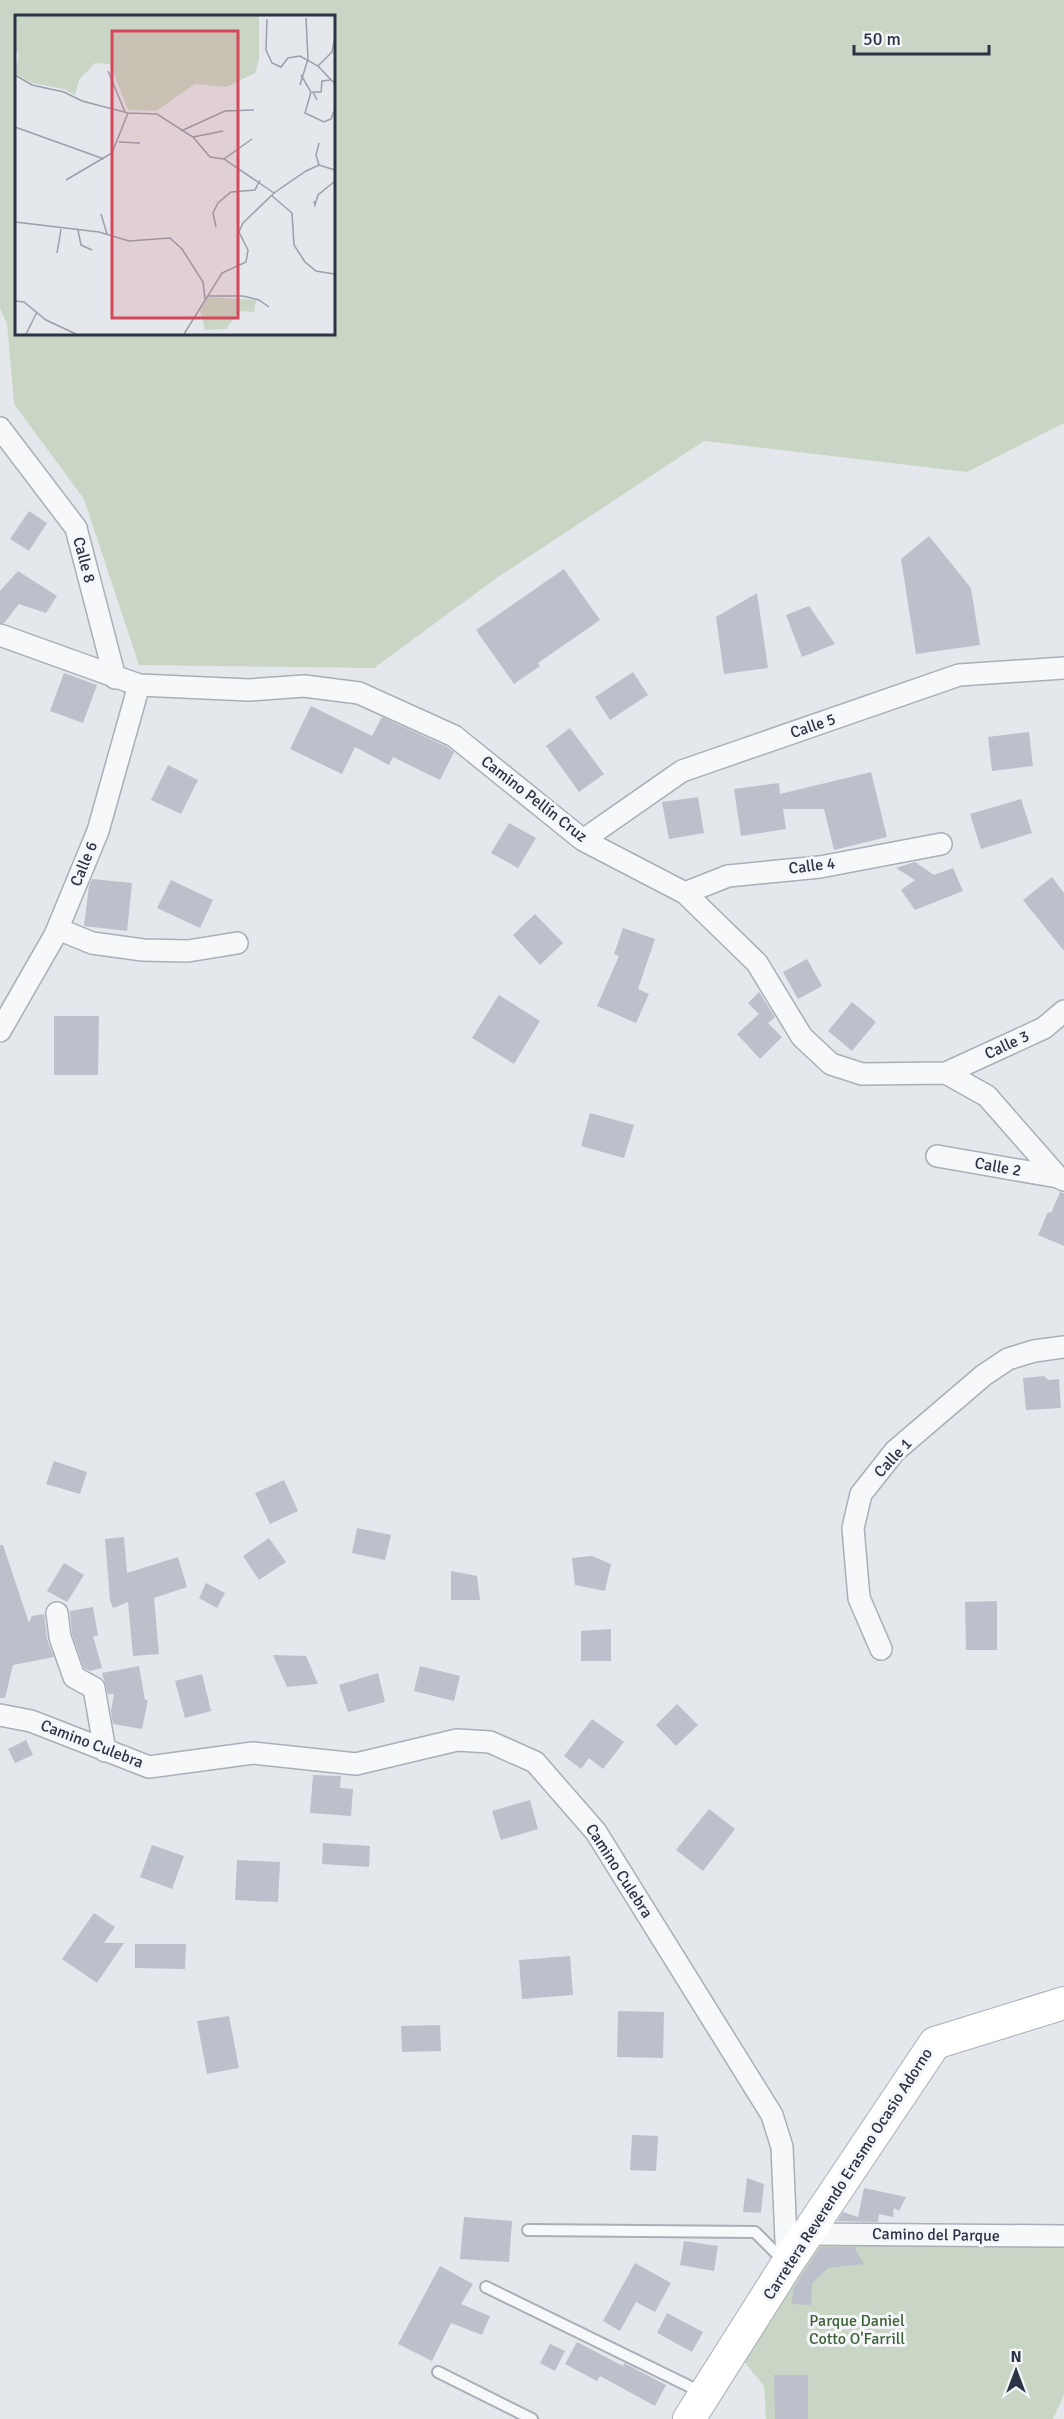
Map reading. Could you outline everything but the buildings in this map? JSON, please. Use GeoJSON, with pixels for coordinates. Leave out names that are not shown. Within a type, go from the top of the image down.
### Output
{"type":"FeatureCollection","features":[{"type":"Feature","properties":{"kind":"street","name":"Calle 8"},"geometry":{"type":"LineString","coordinates":[[0,428],[76,528],[116,678]]}},
{"type":"Feature","properties":{"kind":"street","name":"Camino Pellín Cruz"},"geometry":{"type":"LineString","coordinates":[[0,635],[139,685],[249,690],[304,686],[359,693],[454,736],[583,840],[685,893],[757,963],[802,1037],[831,1064],[862,1074],[946,1073],[987,1096],[1061,1179]]}},
{"type":"Feature","properties":{"kind":"street","name":"Calle 5"},"geometry":{"type":"LineString","coordinates":[[583,840],[682,771],[959,675],[1064,668]]}},
{"type":"Feature","properties":{"kind":"street","name":"Calle 6"},"geometry":{"type":"LineString","coordinates":[[0,1031],[5,1026],[58,929],[98,831],[139,685]]}},
{"type":"Feature","properties":{"kind":"street","name":"Calle 4"},"geometry":{"type":"LineString","coordinates":[[685,893],[728,876],[820,867],[941,844]]}},
{"type":"Feature","properties":{"kind":"street"},"geometry":{"type":"LineString","coordinates":[[58,929],[92,943],[143,950],[188,951],[237,943]]}},
{"type":"Feature","properties":{"kind":"street","name":"Calle 3"},"geometry":{"type":"LineString","coordinates":[[946,1073],[1044,1029],[1064,1011]]}},
{"type":"Feature","properties":{"kind":"street","name":"Calle 2"},"geometry":{"type":"LineString","coordinates":[[937,1156],[1061,1179]]}},
{"type":"Feature","properties":{"kind":"street","name":"Calle 1"},"geometry":{"type":"LineString","coordinates":[[881,1649],[860,1598],[853,1528],[861,1494],[895,1451],[984,1375],[1008,1359],[1034,1351],[1064,1347]]}},
{"type":"Feature","properties":{"kind":"street"},"geometry":{"type":"LineString","coordinates":[[57,1613],[60,1637],[74,1677],[94,1688],[105,1751]]}},
{"type":"Feature","properties":{"kind":"street","name":"Camino Culebra"},"geometry":{"type":"LineString","coordinates":[[0,1715],[31,1721],[149,1767],[253,1753],[356,1764],[457,1740],[490,1742],[535,1762],[596,1832],[772,2115],[783,2147],[787,2264]]}},
{"type":"Feature","properties":{"kind":"street","name":"Carretera Reverendo Erasmo Ocasio Adorno"},"geometry":{"type":"LineString","coordinates":[[697,2407],[787,2264],[935,2043],[1064,2003]]}},
{"type":"Feature","properties":{"kind":"street","name":"Camino del Parque"},"geometry":{"type":"LineString","coordinates":[[808,2234],[1064,2236]]}},
{"type":"Feature","properties":{"kind":"lane"},"geometry":{"type":"LineString","coordinates":[[528,2230],[755,2232],[787,2264]]}},
{"type":"Feature","properties":{"kind":"lane"},"geometry":{"type":"LineString","coordinates":[[486,2287],[697,2407]]}},
{"type":"Feature","properties":{"kind":"lane"},"geometry":{"type":"LineString","coordinates":[[438,2372],[532,2419]]}},
{"type":"Feature","properties":{"kind":"green space"},"geometry":{"type":"Polygon","coordinates":[[[0,0],[1064,0],[1064,423],[967,472],[704,441],[498,577],[374,668],[139,665],[84,499],[14,404],[7,324],[0,308],[0,0]]]}},
{"type":"Feature","properties":{"kind":"green space","name":"Parque Daniel Cotto O'Farrill"},"geometry":{"type":"Polygon","coordinates":[[[814,2240],[1064,2246],[1064,2395],[1053,2419],[766,2419],[764,2386],[746,2364],[742,2355],[814,2240]]]}}]}
